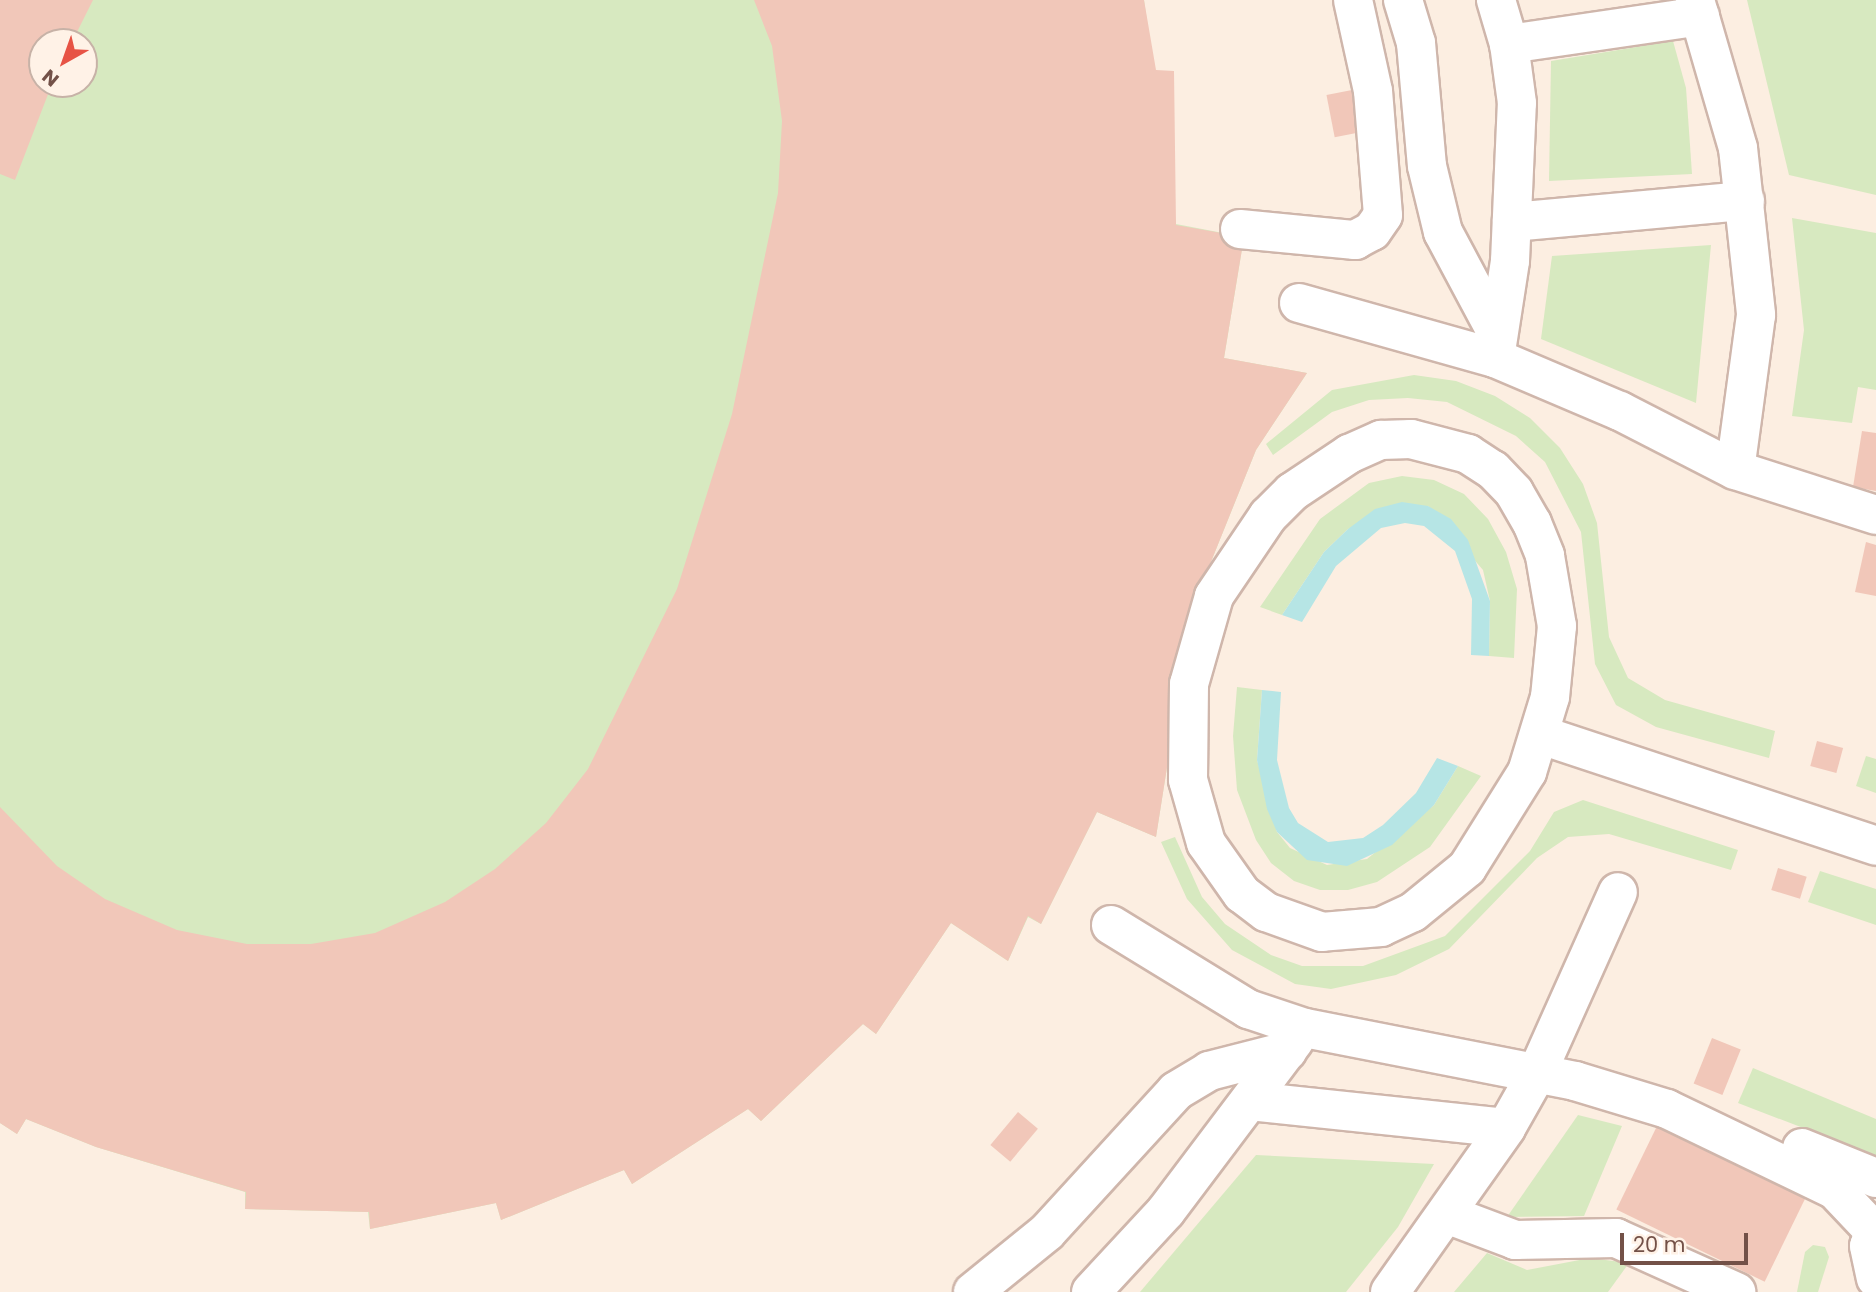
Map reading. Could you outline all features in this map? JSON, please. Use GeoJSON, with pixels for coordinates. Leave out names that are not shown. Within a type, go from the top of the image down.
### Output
{"type":"FeatureCollection","features":[{"type":"Feature","properties":{"kind":"lane"},"geometry":{"type":"LineString","coordinates":[[1240,229],[1355,240],[1372,231],[1383,215],[1373,91],[1353,0]]}},
{"type":"Feature","properties":{"kind":"lane"},"geometry":{"type":"LineString","coordinates":[[1404,0],[1416,43],[1427,166],[1443,232],[1496,346]]}},
{"type":"Feature","properties":{"kind":"lane"},"geometry":{"type":"LineString","coordinates":[[1496,0],[1510,44],[1517,103],[1512,222],[1496,346]]}},
{"type":"Feature","properties":{"kind":"lane"},"geometry":{"type":"LineString","coordinates":[[1510,44],[1697,8],[1738,148],[1756,315],[1735,470]]}},
{"type":"Feature","properties":{"kind":"lane"},"geometry":{"type":"LineString","coordinates":[[1512,222],[1745,201]]}},
{"type":"Feature","properties":{"kind":"lane"},"geometry":{"type":"LineString","coordinates":[[1299,303],[1496,346],[1735,470],[1876,515]]}},
{"type":"Feature","properties":{"kind":"lane"},"geometry":{"type":"LineString","coordinates":[[1381,440],[1440,443],[1468,454],[1514,492],[1532,523],[1545,556],[1557,626],[1541,735],[1508,807],[1467,868],[1413,912],[1381,927],[1352,932],[1293,925],[1241,894],[1206,843],[1188,780],[1189,684],[1198,639],[1228,568],[1292,492],[1381,440]]}},
{"type":"Feature","properties":{"kind":"lane"},"geometry":{"type":"LineString","coordinates":[[1541,735],[1876,846]]}},
{"type":"Feature","properties":{"kind":"lane"},"geometry":{"type":"LineString","coordinates":[[1390,1292],[1449,1215],[1506,1128],[1537,1073],[1618,892]]}},
{"type":"Feature","properties":{"kind":"lane"},"geometry":{"type":"LineString","coordinates":[[1111,925],[1296,1040],[1537,1073],[1621,1094],[1720,1131],[1737,1145],[1835,1190],[1875,1228],[1870,1262],[1876,1278]]}},
{"type":"Feature","properties":{"kind":"lane"},"geometry":{"type":"LineString","coordinates":[[1097,1290],[1167,1211],[1296,1040]]}},
{"type":"Feature","properties":{"kind":"lane"},"geometry":{"type":"LineString","coordinates":[[974,1292],[1046,1232],[1176,1091],[1209,1072],[1296,1040]]}},
{"type":"Feature","properties":{"kind":"lane"},"geometry":{"type":"LineString","coordinates":[[1250,1101],[1506,1128]]}},
{"type":"Feature","properties":{"kind":"lane"},"geometry":{"type":"LineString","coordinates":[[1720,1131],[1754,1130],[1876,1178]]}},
{"type":"Feature","properties":{"kind":"lane"},"geometry":{"type":"LineString","coordinates":[[1449,1215],[1515,1240],[1616,1238],[1737,1292]]}},
{"type":"Feature","properties":{"kind":"green space"},"geometry":{"type":"Polygon","coordinates":[[[0,0],[1144,0],[1176,224],[1244,237],[1224,358],[1307,373],[1256,450],[1192,609],[1156,837],[1097,812],[1041,924],[1028,917],[1008,961],[951,923],[876,1034],[863,1024],[761,1121],[748,1109],[632,1184],[624,1170],[501,1220],[496,1203],[370,1229],[368,1212],[245,1209],[245,1192],[96,1147],[26,1119],[17,1134],[0,1123],[0,0]]]}},
{"type":"Feature","properties":{"kind":"green space"},"geometry":{"type":"Polygon","coordinates":[[[1747,0],[1876,0],[1876,195],[1789,175],[1747,0]]]}},
{"type":"Feature","properties":{"kind":"green space"},"geometry":{"type":"Polygon","coordinates":[[[1673,41],[1686,88],[1692,174],[1549,181],[1551,61],[1673,41]]]}},
{"type":"Feature","properties":{"kind":"green space"},"geometry":{"type":"Polygon","coordinates":[[[1792,218],[1876,233],[1876,390],[1858,387],[1852,423],[1792,416],[1804,330],[1792,218]]]}},
{"type":"Feature","properties":{"kind":"green space"},"geometry":{"type":"Polygon","coordinates":[[[1711,245],[1696,403],[1541,339],[1552,256],[1711,245]]]}},
{"type":"Feature","properties":{"kind":"green space"},"geometry":{"type":"Polygon","coordinates":[[[1414,375],[1456,381],[1495,396],[1530,418],[1560,448],[1583,484],[1597,523],[1609,637],[1628,678],[1665,700],[1775,731],[1769,758],[1656,727],[1616,705],[1595,664],[1581,532],[1545,462],[1516,436],[1447,402],[1408,398],[1369,400],[1332,412],[1273,455],[1266,444],[1332,390],[1414,375]]]}},
{"type":"Feature","properties":{"kind":"green space"},"geometry":{"type":"Polygon","coordinates":[[[1402,476],[1434,480],[1464,494],[1488,519],[1506,552],[1517,589],[1514,658],[1489,656],[1490,601],[1483,570],[1428,506],[1348,529],[1324,552],[1282,615],[1260,607],[1320,519],[1369,483],[1402,476]]]}},
{"type":"Feature","properties":{"kind":"green space"},"geometry":{"type":"Polygon","coordinates":[[[1237,687],[1262,690],[1257,760],[1277,832],[1290,848],[1327,865],[1367,859],[1434,805],[1458,766],[1481,776],[1430,847],[1377,882],[1348,890],[1320,890],[1294,881],[1271,863],[1256,840],[1237,790],[1233,736],[1237,687]]]}},
{"type":"Feature","properties":{"kind":"green space"},"geometry":{"type":"Polygon","coordinates":[[[1866,756],[1876,759],[1876,793],[1856,786],[1866,756]]]}},
{"type":"Feature","properties":{"kind":"green space"},"geometry":{"type":"Polygon","coordinates":[[[1583,800],[1738,850],[1731,870],[1609,834],[1568,837],[1537,858],[1449,949],[1396,975],[1331,989],[1295,984],[1232,950],[1187,899],[1161,842],[1175,837],[1202,897],[1225,924],[1271,955],[1302,966],[1363,966],[1445,936],[1530,851],[1554,812],[1583,800]]]}},
{"type":"Feature","properties":{"kind":"green space"},"geometry":{"type":"Polygon","coordinates":[[[1820,871],[1876,889],[1876,925],[1808,902],[1820,871]]]}},
{"type":"Feature","properties":{"kind":"green space"},"geometry":{"type":"Polygon","coordinates":[[[1753,1068],[1876,1119],[1876,1156],[1738,1103],[1753,1068]]]}},
{"type":"Feature","properties":{"kind":"green space"},"geometry":{"type":"Polygon","coordinates":[[[1578,1115],[1622,1126],[1584,1216],[1507,1217],[1578,1115]]]}},
{"type":"Feature","properties":{"kind":"green space"},"geometry":{"type":"Polygon","coordinates":[[[1256,1155],[1434,1164],[1398,1227],[1346,1292],[1140,1292],[1256,1155]]]}},
{"type":"Feature","properties":{"kind":"green space"},"geometry":{"type":"Polygon","coordinates":[[[1813,1245],[1825,1247],[1829,1257],[1818,1292],[1797,1292],[1805,1252],[1813,1245]]]}},
{"type":"Feature","properties":{"kind":"green space"},"geometry":{"type":"Polygon","coordinates":[[[1487,1253],[1527,1270],[1590,1258],[1629,1263],[1608,1292],[1454,1292],[1487,1253]]]}},
{"type":"Feature","properties":{"kind":"water"},"geometry":{"type":"Polygon","coordinates":[[[1402,502],[1428,506],[1451,519],[1468,540],[1490,601],[1489,656],[1471,655],[1472,599],[1455,551],[1424,526],[1405,523],[1381,528],[1336,566],[1302,622],[1282,615],[1324,552],[1348,529],[1375,509],[1402,502]]]}},
{"type":"Feature","properties":{"kind":"water"},"geometry":{"type":"Polygon","coordinates":[[[1262,690],[1281,692],[1277,760],[1289,808],[1298,823],[1328,842],[1363,838],[1383,825],[1416,793],[1437,758],[1458,766],[1434,805],[1392,845],[1347,866],[1307,860],[1277,832],[1267,809],[1257,760],[1262,690]]]}},
{"type":"Feature","properties":{"kind":"building"},"geometry":{"type":"Polygon","coordinates":[[[0,0],[93,0],[79,28],[28,28],[28,98],[47,98],[15,180],[0,174],[0,0]]]}},
{"type":"Feature","properties":{"kind":"building"},"geometry":{"type":"Polygon","coordinates":[[[754,0],[1144,0],[1156,70],[1174,71],[1176,225],[1244,237],[1224,358],[1307,373],[1256,450],[1192,609],[1156,837],[1097,812],[1041,924],[1028,916],[1008,961],[951,923],[876,1034],[863,1024],[761,1121],[748,1109],[632,1184],[624,1170],[501,1220],[496,1203],[370,1229],[369,1212],[245,1209],[246,1192],[96,1147],[26,1119],[17,1134],[0,1123],[0,807],[57,866],[105,899],[177,930],[247,944],[311,944],[375,933],[445,902],[495,869],[546,823],[588,769],[677,589],[732,414],[778,193],[782,121],[772,46],[754,0]]]}},
{"type":"Feature","properties":{"kind":"building"},"geometry":{"type":"Polygon","coordinates":[[[1352,90],[1360,132],[1335,137],[1326,95],[1352,90]]]}},
{"type":"Feature","properties":{"kind":"building"},"geometry":{"type":"Polygon","coordinates":[[[1862,431],[1876,433],[1876,491],[1853,487],[1862,431]]]}},
{"type":"Feature","properties":{"kind":"building"},"geometry":{"type":"Polygon","coordinates":[[[1866,542],[1876,545],[1876,596],[1855,592],[1866,542]]]}},
{"type":"Feature","properties":{"kind":"building"},"geometry":{"type":"Polygon","coordinates":[[[1817,741],[1843,748],[1836,773],[1810,766],[1817,741]]]}},
{"type":"Feature","properties":{"kind":"building"},"geometry":{"type":"Polygon","coordinates":[[[1778,868],[1807,877],[1800,899],[1771,890],[1778,868]]]}},
{"type":"Feature","properties":{"kind":"building"},"geometry":{"type":"Polygon","coordinates":[[[1712,1038],[1741,1050],[1722,1095],[1694,1083],[1712,1038]]]}},
{"type":"Feature","properties":{"kind":"building"},"geometry":{"type":"Polygon","coordinates":[[[1018,1112],[1038,1129],[1010,1162],[990,1145],[1018,1112]]]}},
{"type":"Feature","properties":{"kind":"building"},"geometry":{"type":"Polygon","coordinates":[[[1658,1124],[1806,1196],[1765,1282],[1616,1209],[1658,1124]]]}}]}
